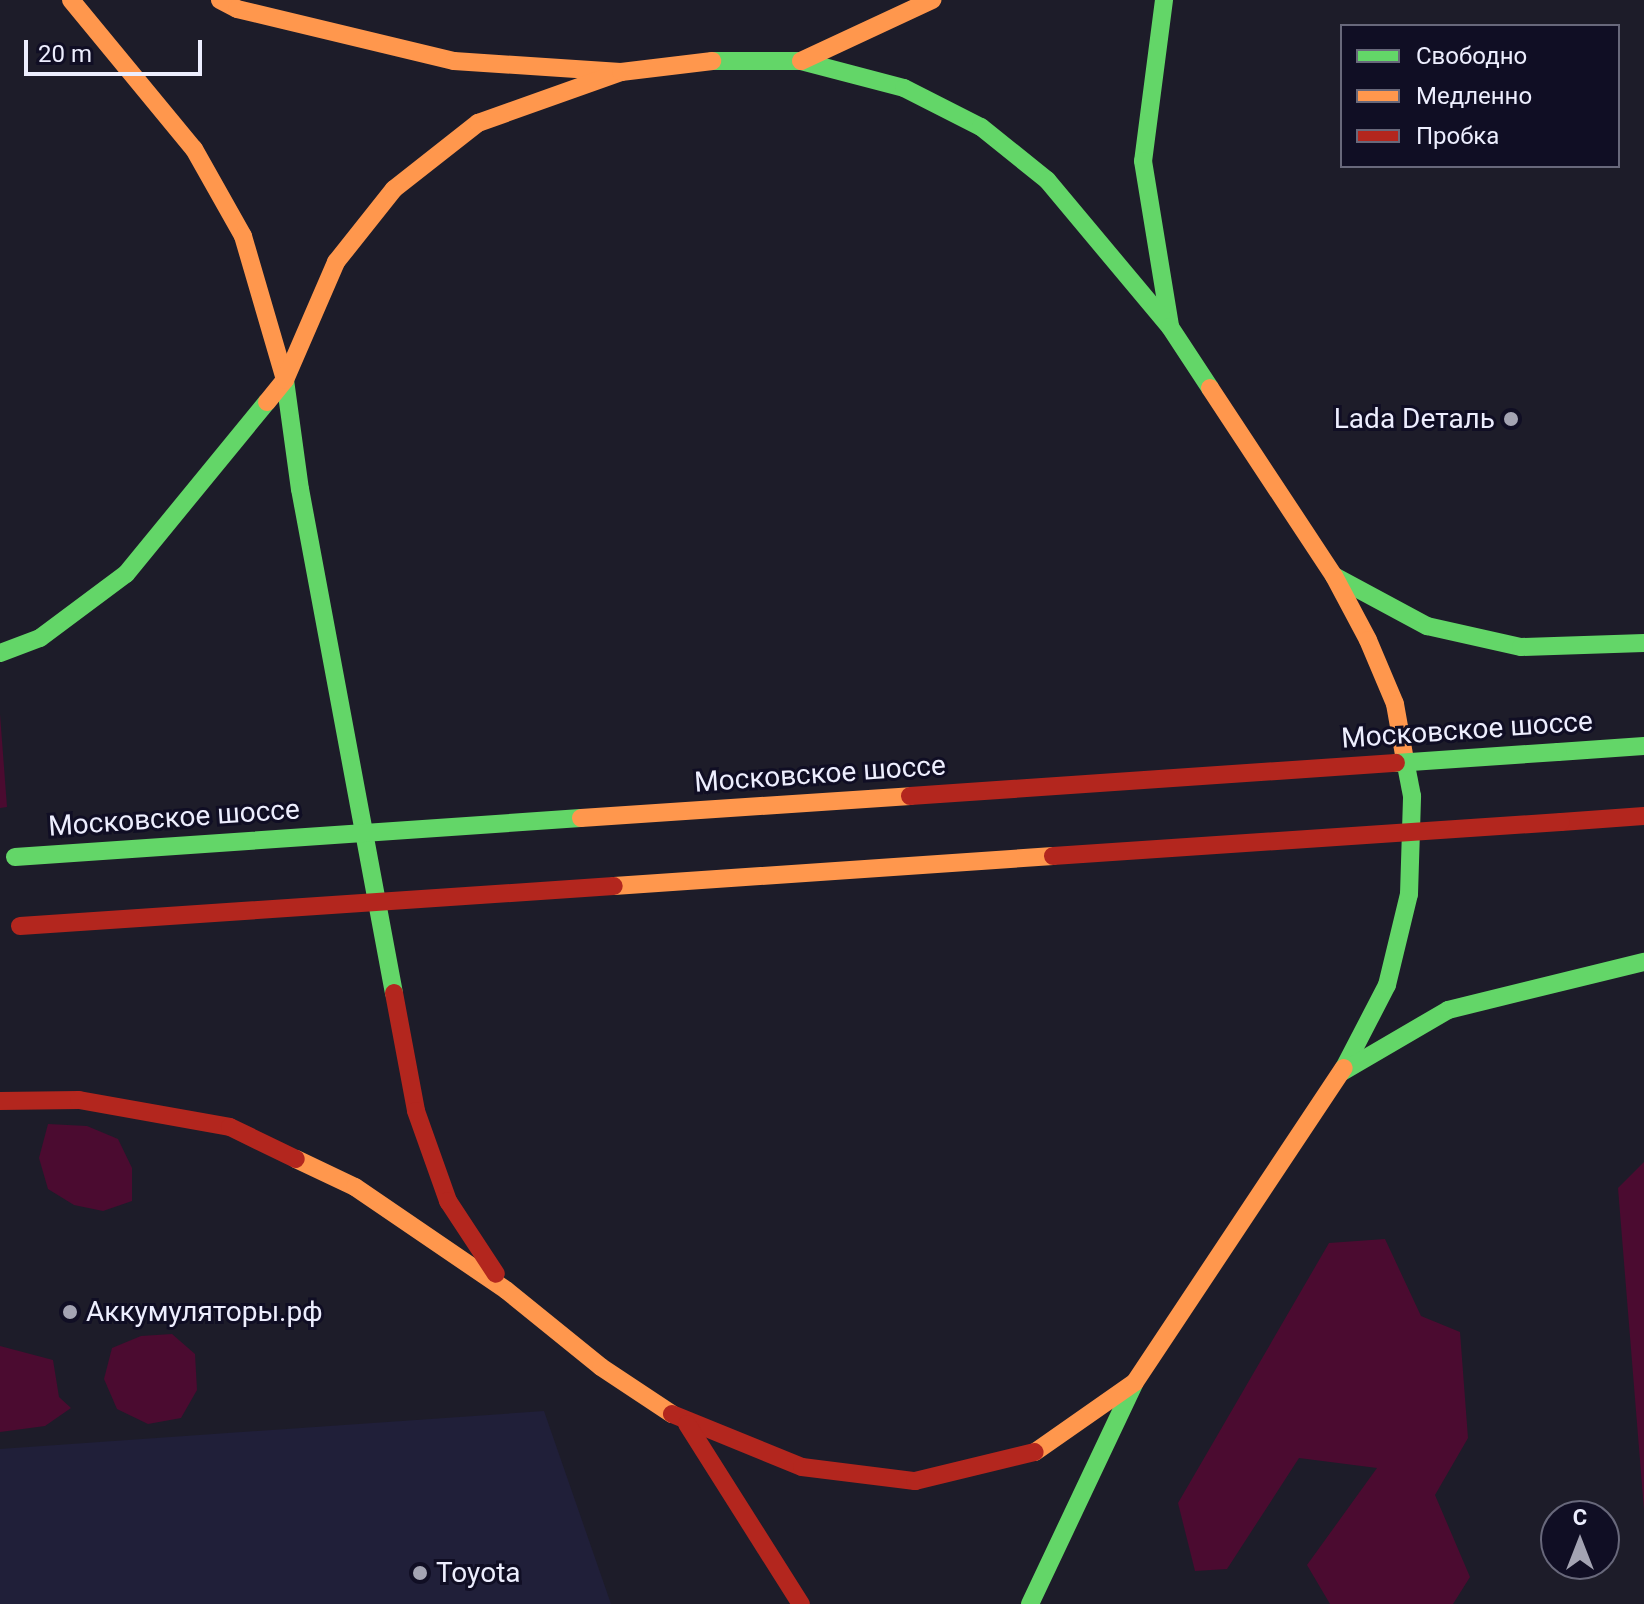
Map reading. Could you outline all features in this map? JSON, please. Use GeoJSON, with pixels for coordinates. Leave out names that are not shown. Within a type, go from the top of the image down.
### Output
{"type":"FeatureCollection","features":[{"type":"Feature","properties":{"kind":"main road"},"geometry":{"type":"LineString","coordinates":[[71,0],[194,149],[243,236],[285,380],[300,489],[416,1111],[448,1201],[506,1290]]}},
{"type":"Feature","properties":{"kind":"main road"},"geometry":{"type":"LineString","coordinates":[[220,0],[237,9],[454,61],[621,72],[705,61],[801,61],[904,88],[981,127],[1047,180],[1170,327],[1334,576],[1395,704],[1412,796],[1409,894],[1387,985],[1342,1072],[1135,1382],[1030,1604]]}},
{"type":"Feature","properties":{"kind":"main road"},"geometry":{"type":"LineString","coordinates":[[801,61],[932,0]]}},
{"type":"Feature","properties":{"kind":"main road"},"geometry":{"type":"LineString","coordinates":[[1164,0],[1143,161],[1170,327]]}},
{"type":"Feature","properties":{"kind":"main road"},"geometry":{"type":"LineString","coordinates":[[0,653],[40,638],[126,574],[285,380],[336,262],[394,189],[478,123],[621,72]]}},
{"type":"Feature","properties":{"kind":"main road"},"geometry":{"type":"LineString","coordinates":[[1334,576],[1427,626],[1521,647],[1644,643]]}},
{"type":"Feature","properties":{"kind":"main road","name":"Московское шоссе"},"geometry":{"type":"LineString","coordinates":[[7,858],[1644,746]]}},
{"type":"Feature","properties":{"kind":"main road"},"geometry":{"type":"LineString","coordinates":[[0,927],[1644,816]]}},
{"type":"Feature","properties":{"kind":"main road"},"geometry":{"type":"LineString","coordinates":[[1342,1072],[1448,1010],[1644,962]]}},
{"type":"Feature","properties":{"kind":"main road"},"geometry":{"type":"LineString","coordinates":[[0,1101],[79,1100],[230,1127],[355,1187],[506,1290],[601,1367],[687,1424],[802,1467],[915,1481],[1029,1456],[1135,1382]]}},
{"type":"Feature","properties":{"kind":"main road"},"geometry":{"type":"LineString","coordinates":[[687,1424],[801,1604]]}},
{"type":"Feature","properties":{"kind":"shaded area"},"geometry":{"type":"Polygon","coordinates":[[[0,714],[7,807],[0,808],[0,714]]]}},
{"type":"Feature","properties":{"kind":"shaded area"},"geometry":{"type":"Polygon","coordinates":[[[48,1124],[87,1126],[118,1139],[132,1168],[132,1201],[103,1211],[74,1205],[48,1189],[39,1158],[48,1124]]]}},
{"type":"Feature","properties":{"kind":"shaded area"},"geometry":{"type":"Polygon","coordinates":[[[1644,1162],[1644,1510],[1618,1188],[1644,1162]]]}},
{"type":"Feature","properties":{"kind":"shaded area"},"geometry":{"type":"Polygon","coordinates":[[[1385,1239],[1421,1316],[1460,1332],[1468,1438],[1435,1495],[1470,1577],[1453,1604],[1330,1604],[1307,1565],[1377,1468],[1299,1458],[1227,1569],[1195,1571],[1178,1503],[1329,1243],[1385,1239]]]}},
{"type":"Feature","properties":{"kind":"shaded area"},"geometry":{"type":"Polygon","coordinates":[[[172,1334],[195,1354],[197,1390],[181,1418],[148,1424],[117,1409],[104,1379],[112,1348],[141,1336],[172,1334]]]}},
{"type":"Feature","properties":{"kind":"shaded area"},"geometry":{"type":"Polygon","coordinates":[[[0,1346],[53,1360],[59,1397],[71,1408],[45,1426],[0,1432],[0,1346]]]}},
{"type":"Feature","properties":{"kind":"shaded area"},"geometry":{"type":"Polygon","coordinates":[[[544,1411],[611,1604],[0,1604],[0,1449],[544,1411]]]}},
{"type":"Feature","properties":{"kind":"traffic: fast"},"geometry":{"type":"LineString","coordinates":[[1164,0],[1143,161],[1170,325]]}},
{"type":"Feature","properties":{"kind":"traffic: fast"},"geometry":{"type":"LineString","coordinates":[[712,61],[801,61],[904,88],[981,127],[1047,180],[1170,327],[1210,388]]}},
{"type":"Feature","properties":{"kind":"traffic: fast"},"geometry":{"type":"LineString","coordinates":[[285,380],[300,489],[394,993]]}},
{"type":"Feature","properties":{"kind":"traffic: fast"},"geometry":{"type":"LineString","coordinates":[[0,653],[40,638],[126,574],[267,402]]}},
{"type":"Feature","properties":{"kind":"traffic: fast"},"geometry":{"type":"LineString","coordinates":[[1334,576],[1427,626],[1521,647],[1644,643]]}},
{"type":"Feature","properties":{"kind":"traffic: fast"},"geometry":{"type":"LineString","coordinates":[[1558,752],[1644,746]]}},
{"type":"Feature","properties":{"kind":"traffic: fast"},"geometry":{"type":"LineString","coordinates":[[1396,763],[1558,752]]}},
{"type":"Feature","properties":{"kind":"traffic: fast"},"geometry":{"type":"LineString","coordinates":[[1344,1068],[1387,985],[1409,894],[1412,796],[1405,760]]}},
{"type":"Feature","properties":{"kind":"traffic: fast"},"geometry":{"type":"LineString","coordinates":[[15,857],[581,818]]}},
{"type":"Feature","properties":{"kind":"traffic: fast"},"geometry":{"type":"LineString","coordinates":[[1342,1072],[1448,1010],[1644,962]]}},
{"type":"Feature","properties":{"kind":"traffic: fast"},"geometry":{"type":"LineString","coordinates":[[1030,1604],[1134,1384]]}},
{"type":"Feature","properties":{"kind":"traffic: slow"},"geometry":{"type":"LineString","coordinates":[[71,0],[194,149],[243,236],[285,380]]}},
{"type":"Feature","properties":{"kind":"traffic: slow"},"geometry":{"type":"LineString","coordinates":[[220,0],[237,9],[454,61],[621,72]]}},
{"type":"Feature","properties":{"kind":"traffic: slow"},"geometry":{"type":"LineString","coordinates":[[801,61],[932,0]]}},
{"type":"Feature","properties":{"kind":"traffic: slow"},"geometry":{"type":"LineString","coordinates":[[267,402],[285,380],[336,262],[394,189],[478,123],[621,72],[712,61]]}},
{"type":"Feature","properties":{"kind":"traffic: slow"},"geometry":{"type":"LineString","coordinates":[[1210,388],[1334,576],[1368,640],[1395,704],[1405,760]]}},
{"type":"Feature","properties":{"kind":"traffic: slow"},"geometry":{"type":"LineString","coordinates":[[581,818],[910,796]]}},
{"type":"Feature","properties":{"kind":"traffic: slow"},"geometry":{"type":"LineString","coordinates":[[614,886],[1053,856]]}},
{"type":"Feature","properties":{"kind":"traffic: slow"},"geometry":{"type":"LineString","coordinates":[[1035,1452],[1135,1382],[1344,1068]]}},
{"type":"Feature","properties":{"kind":"traffic: slow"},"geometry":{"type":"LineString","coordinates":[[296,1159],[355,1187],[506,1290],[601,1367],[672,1414]]}},
{"type":"Feature","properties":{"kind":"traffic: jam"},"geometry":{"type":"LineString","coordinates":[[910,796],[1396,763]]}},
{"type":"Feature","properties":{"kind":"traffic: jam"},"geometry":{"type":"LineString","coordinates":[[1561,822],[1644,816]]}},
{"type":"Feature","properties":{"kind":"traffic: jam"},"geometry":{"type":"LineString","coordinates":[[1053,856],[1561,822]]}},
{"type":"Feature","properties":{"kind":"traffic: jam"},"geometry":{"type":"LineString","coordinates":[[20,926],[614,886]]}},
{"type":"Feature","properties":{"kind":"traffic: jam"},"geometry":{"type":"LineString","coordinates":[[394,993],[416,1111],[448,1201],[496,1274]]}},
{"type":"Feature","properties":{"kind":"traffic: jam"},"geometry":{"type":"LineString","coordinates":[[0,1101],[79,1100],[230,1127],[296,1159]]}},
{"type":"Feature","properties":{"kind":"traffic: jam"},"geometry":{"type":"LineString","coordinates":[[672,1414],[802,1467],[915,1481],[1035,1452]]}},
{"type":"Feature","properties":{"kind":"traffic: jam"},"geometry":{"type":"LineString","coordinates":[[687,1424],[801,1604]]}},
{"type":"Feature","properties":{"kind":"place","name":"Lada Dеталь"},"geometry":{"type":"Point","coordinates":[1511,419]}},
{"type":"Feature","properties":{"kind":"place","name":"Аккумуляторы.рф"},"geometry":{"type":"Point","coordinates":[70,1312]}},
{"type":"Feature","properties":{"kind":"place","name":"Toyota"},"geometry":{"type":"Point","coordinates":[420,1573]}}]}
